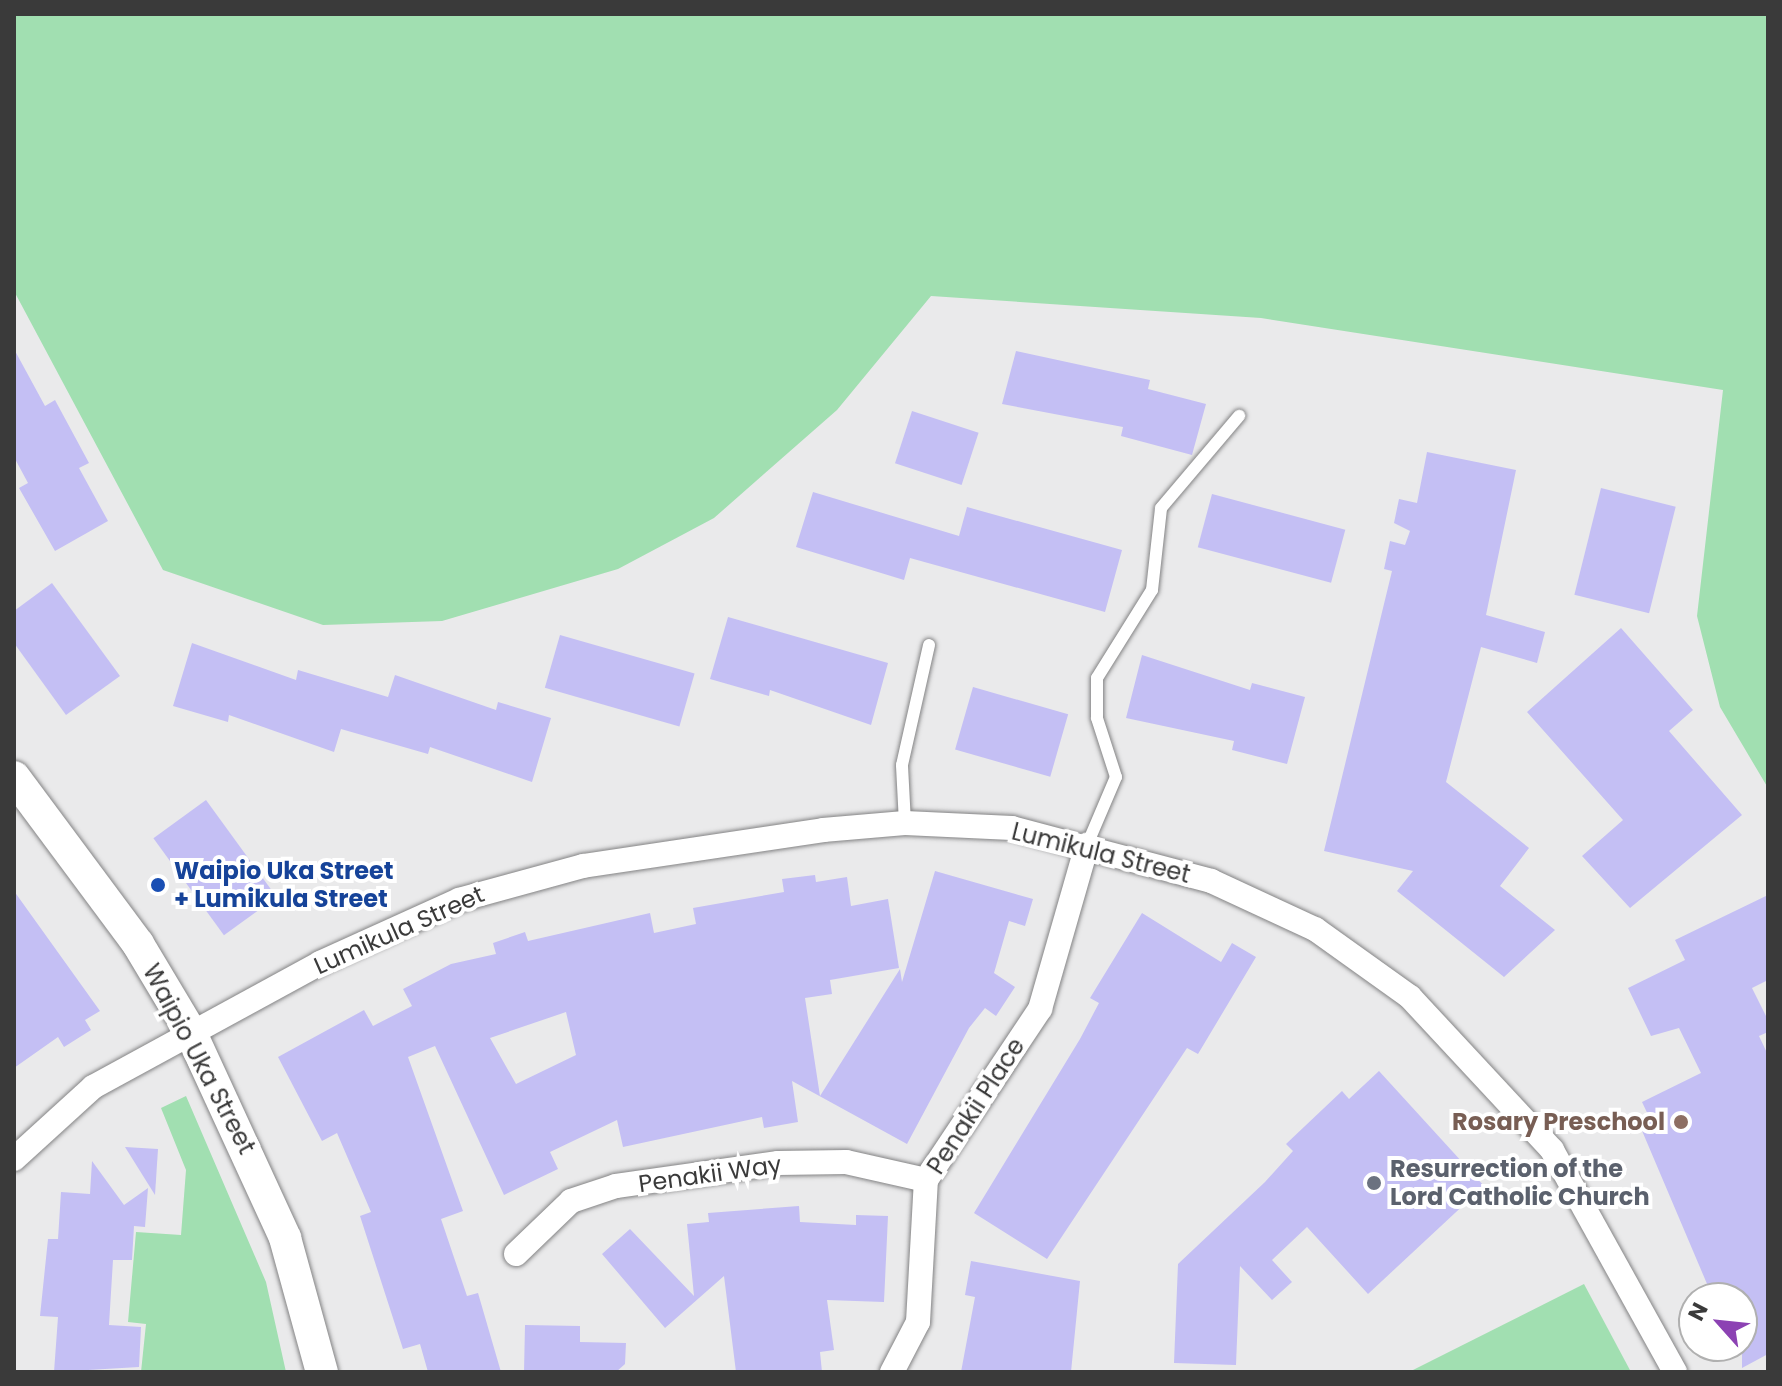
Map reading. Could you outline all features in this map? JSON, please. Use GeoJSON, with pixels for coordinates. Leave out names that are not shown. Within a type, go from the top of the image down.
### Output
{"type":"FeatureCollection","features":[{"type":"Feature","properties":{"kind":"street","name":"Waipio Uka Street"},"geometry":{"type":"LineString","coordinates":[[15,782],[138,944],[190,1031],[285,1238],[322,1372]]}},
{"type":"Feature","properties":{"kind":"street","name":"Lumikula Street"},"geometry":{"type":"LineString","coordinates":[[14,1159],[93,1087],[190,1031],[459,900],[517,882],[695,848],[905,823],[1012,828],[1087,845],[1211,881],[1315,929],[1410,997],[1552,1150],[1675,1372]]}},
{"type":"Feature","properties":{"kind":"street","name":"Penakii Place"},"geometry":{"type":"LineString","coordinates":[[892,1372],[918,1322],[926,1180],[1040,1009],[1087,845]]}},
{"type":"Feature","properties":{"kind":"street","name":"Penakii Way"},"geometry":{"type":"LineString","coordinates":[[516,1254],[571,1201],[616,1186],[778,1163],[846,1162],[926,1180]]}},
{"type":"Feature","properties":{"kind":"lane"},"geometry":{"type":"LineString","coordinates":[[1087,845],[1116,777],[1097,718],[1097,678],[1152,590],[1161,508],[1239,416]]}},
{"type":"Feature","properties":{"kind":"lane"},"geometry":{"type":"LineString","coordinates":[[905,823],[902,765],[929,645]]}},
{"type":"Feature","properties":{"kind":"green space"},"geometry":{"type":"Polygon","coordinates":[[[14,14],[1768,14],[1768,788],[1720,707],[1697,616],[1723,390],[1261,318],[931,296],[837,410],[714,518],[618,569],[442,621],[323,625],[163,570],[14,291],[14,14]]]}},
{"type":"Feature","properties":{"kind":"green space"},"geometry":{"type":"Polygon","coordinates":[[[186,1096],[266,1282],[286,1372],[141,1372],[146,1324],[128,1322],[136,1232],[181,1235],[186,1170],[161,1108],[186,1096]]]}},
{"type":"Feature","properties":{"kind":"green space"},"geometry":{"type":"Polygon","coordinates":[[[1584,1284],[1631,1372],[1409,1372],[1584,1284]]]}},
{"type":"Feature","properties":{"kind":"building"},"geometry":{"type":"Polygon","coordinates":[[[14,349],[45,406],[55,400],[89,463],[79,468],[108,521],[55,551],[19,488],[28,483],[14,457],[14,349]]]}},
{"type":"Feature","properties":{"kind":"building"},"geometry":{"type":"Polygon","coordinates":[[[1016,351],[1150,380],[1148,389],[1206,404],[1192,455],[1121,436],[1123,427],[1002,404],[1016,351]]]}},
{"type":"Feature","properties":{"kind":"building"},"geometry":{"type":"Polygon","coordinates":[[[912,411],[979,433],[962,485],[895,463],[912,411]]]}},
{"type":"Feature","properties":{"kind":"building"},"geometry":{"type":"Polygon","coordinates":[[[1427,452],[1516,470],[1486,615],[1545,632],[1537,663],[1481,647],[1446,782],[1529,848],[1500,886],[1555,930],[1504,977],[1397,891],[1413,871],[1324,851],[1392,571],[1384,569],[1390,541],[1405,545],[1410,531],[1394,523],[1399,499],[1417,503],[1427,452]]]}},
{"type":"Feature","properties":{"kind":"building"},"geometry":{"type":"Polygon","coordinates":[[[1601,488],[1676,507],[1649,613],[1574,595],[1601,488]]]}},
{"type":"Feature","properties":{"kind":"building"},"geometry":{"type":"Polygon","coordinates":[[[813,492],[959,536],[967,507],[1122,550],[1105,612],[910,558],[904,580],[796,547],[813,492]]]}},
{"type":"Feature","properties":{"kind":"building"},"geometry":{"type":"Polygon","coordinates":[[[1212,494],[1345,530],[1331,583],[1198,547],[1212,494]]]}},
{"type":"Feature","properties":{"kind":"building"},"geometry":{"type":"Polygon","coordinates":[[[52,583],[120,676],[66,715],[14,643],[14,611],[52,583]]]}},
{"type":"Feature","properties":{"kind":"building"},"geometry":{"type":"Polygon","coordinates":[[[728,617],[888,663],[871,725],[770,690],[769,696],[710,679],[728,617]]]}},
{"type":"Feature","properties":{"kind":"building"},"geometry":{"type":"Polygon","coordinates":[[[1621,628],[1693,710],[1669,731],[1742,815],[1630,908],[1582,856],[1623,820],[1527,712],[1621,628]]]}},
{"type":"Feature","properties":{"kind":"building"},"geometry":{"type":"Polygon","coordinates":[[[560,635],[695,674],[679,726],[545,688],[560,635]]]}},
{"type":"Feature","properties":{"kind":"building"},"geometry":{"type":"Polygon","coordinates":[[[192,643],[296,680],[298,670],[388,697],[395,675],[496,710],[498,702],[551,718],[532,782],[430,747],[428,754],[341,729],[334,752],[229,715],[228,722],[173,706],[192,643]]]}},
{"type":"Feature","properties":{"kind":"building"},"geometry":{"type":"Polygon","coordinates":[[[1142,655],[1250,690],[1252,683],[1305,697],[1287,764],[1232,750],[1234,741],[1126,718],[1142,655]]]}},
{"type":"Feature","properties":{"kind":"building"},"geometry":{"type":"Polygon","coordinates":[[[973,687],[1068,714],[1050,777],[955,749],[973,687]]]}},
{"type":"Feature","properties":{"kind":"building"},"geometry":{"type":"Polygon","coordinates":[[[206,800],[277,897],[224,935],[153,838],[206,800]]]}},
{"type":"Feature","properties":{"kind":"building"},"geometry":{"type":"Polygon","coordinates":[[[935,871],[1033,899],[1025,926],[1009,921],[994,973],[1015,987],[996,1016],[985,1008],[969,1028],[907,1144],[792,1081],[798,1122],[764,1128],[762,1117],[623,1147],[617,1120],[550,1152],[558,1169],[504,1195],[435,1046],[408,1057],[463,1211],[441,1219],[467,1296],[478,1293],[501,1372],[428,1372],[420,1344],[403,1349],[360,1216],[371,1212],[337,1133],[322,1141],[278,1057],[364,1010],[373,1026],[412,1006],[403,989],[451,964],[496,954],[493,943],[525,932],[528,941],[650,913],[654,933],[696,924],[693,908],[784,892],[782,879],[815,875],[816,882],[847,877],[851,906],[888,899],[899,968],[830,980],[832,994],[805,998],[820,1096],[900,969],[902,982],[935,871]],[[566,1012],[490,1038],[516,1084],[576,1055],[566,1012]]]}},
{"type":"Feature","properties":{"kind":"building"},"geometry":{"type":"Polygon","coordinates":[[[14,891],[100,1011],[85,1020],[91,1030],[64,1047],[58,1037],[14,1068],[14,891]]]}},
{"type":"Feature","properties":{"kind":"building"},"geometry":{"type":"Polygon","coordinates":[[[1768,895],[1768,980],[1752,988],[1768,1020],[1768,1032],[1759,1036],[1768,1055],[1768,1354],[1758,1359],[1758,1282],[1706,1282],[1640,1126],[1651,1121],[1642,1102],[1701,1073],[1679,1028],[1651,1036],[1628,988],[1685,960],[1675,940],[1768,895]]]}},
{"type":"Feature","properties":{"kind":"building"},"geometry":{"type":"Polygon","coordinates":[[[1142,913],[1221,962],[1232,943],[1256,957],[1198,1054],[1187,1048],[1047,1259],[974,1213],[1080,1039],[1099,1003],[1090,998],[1142,913]]]}},
{"type":"Feature","properties":{"kind":"building","name":"Resurrection of the Lord Catholic Church"},"geometry":{"type":"Polygon","coordinates":[[[1379,1071],[1484,1186],[1368,1294],[1307,1227],[1272,1260],[1292,1282],[1272,1300],[1240,1266],[1236,1365],[1174,1363],[1178,1264],[1265,1182],[1293,1151],[1286,1144],[1342,1091],[1349,1099],[1379,1071]]]}},
{"type":"Feature","properties":{"kind":"building"},"geometry":{"type":"Polygon","coordinates":[[[125,1147],[158,1149],[155,1195],[125,1147]]]}},
{"type":"Feature","properties":{"kind":"building"},"geometry":{"type":"Polygon","coordinates":[[[92,1161],[124,1205],[148,1188],[145,1227],[134,1226],[132,1260],[113,1260],[109,1325],[141,1327],[139,1367],[54,1372],[58,1317],[40,1316],[48,1239],[58,1239],[61,1192],[90,1194],[92,1161]]]}},
{"type":"Feature","properties":{"kind":"building"},"geometry":{"type":"Polygon","coordinates":[[[799,1206],[800,1222],[856,1225],[856,1215],[888,1216],[884,1302],[827,1300],[834,1350],[820,1352],[822,1372],[736,1372],[724,1276],[665,1328],[602,1254],[630,1229],[694,1296],[687,1224],[709,1222],[708,1213],[799,1206]]]}},
{"type":"Feature","properties":{"kind":"building"},"geometry":{"type":"Polygon","coordinates":[[[971,1261],[1080,1281],[1071,1372],[961,1372],[975,1297],[965,1295],[971,1261]]]}},
{"type":"Feature","properties":{"kind":"building"},"geometry":{"type":"Polygon","coordinates":[[[525,1325],[580,1326],[580,1342],[626,1343],[625,1364],[616,1372],[524,1372],[525,1325]]]}},
{"type":"Feature","properties":{"kind":"place","name":"Waipio Uka Street + Lumikula Street"},"geometry":{"type":"Point","coordinates":[158,885]}},
{"type":"Feature","properties":{"kind":"place","name":"Rosary Preschool"},"geometry":{"type":"Point","coordinates":[1681,1122]}},
{"type":"Feature","properties":{"kind":"place","name":"Resurrection of the Lord Catholic Church"},"geometry":{"type":"Point","coordinates":[1374,1183]}}]}
